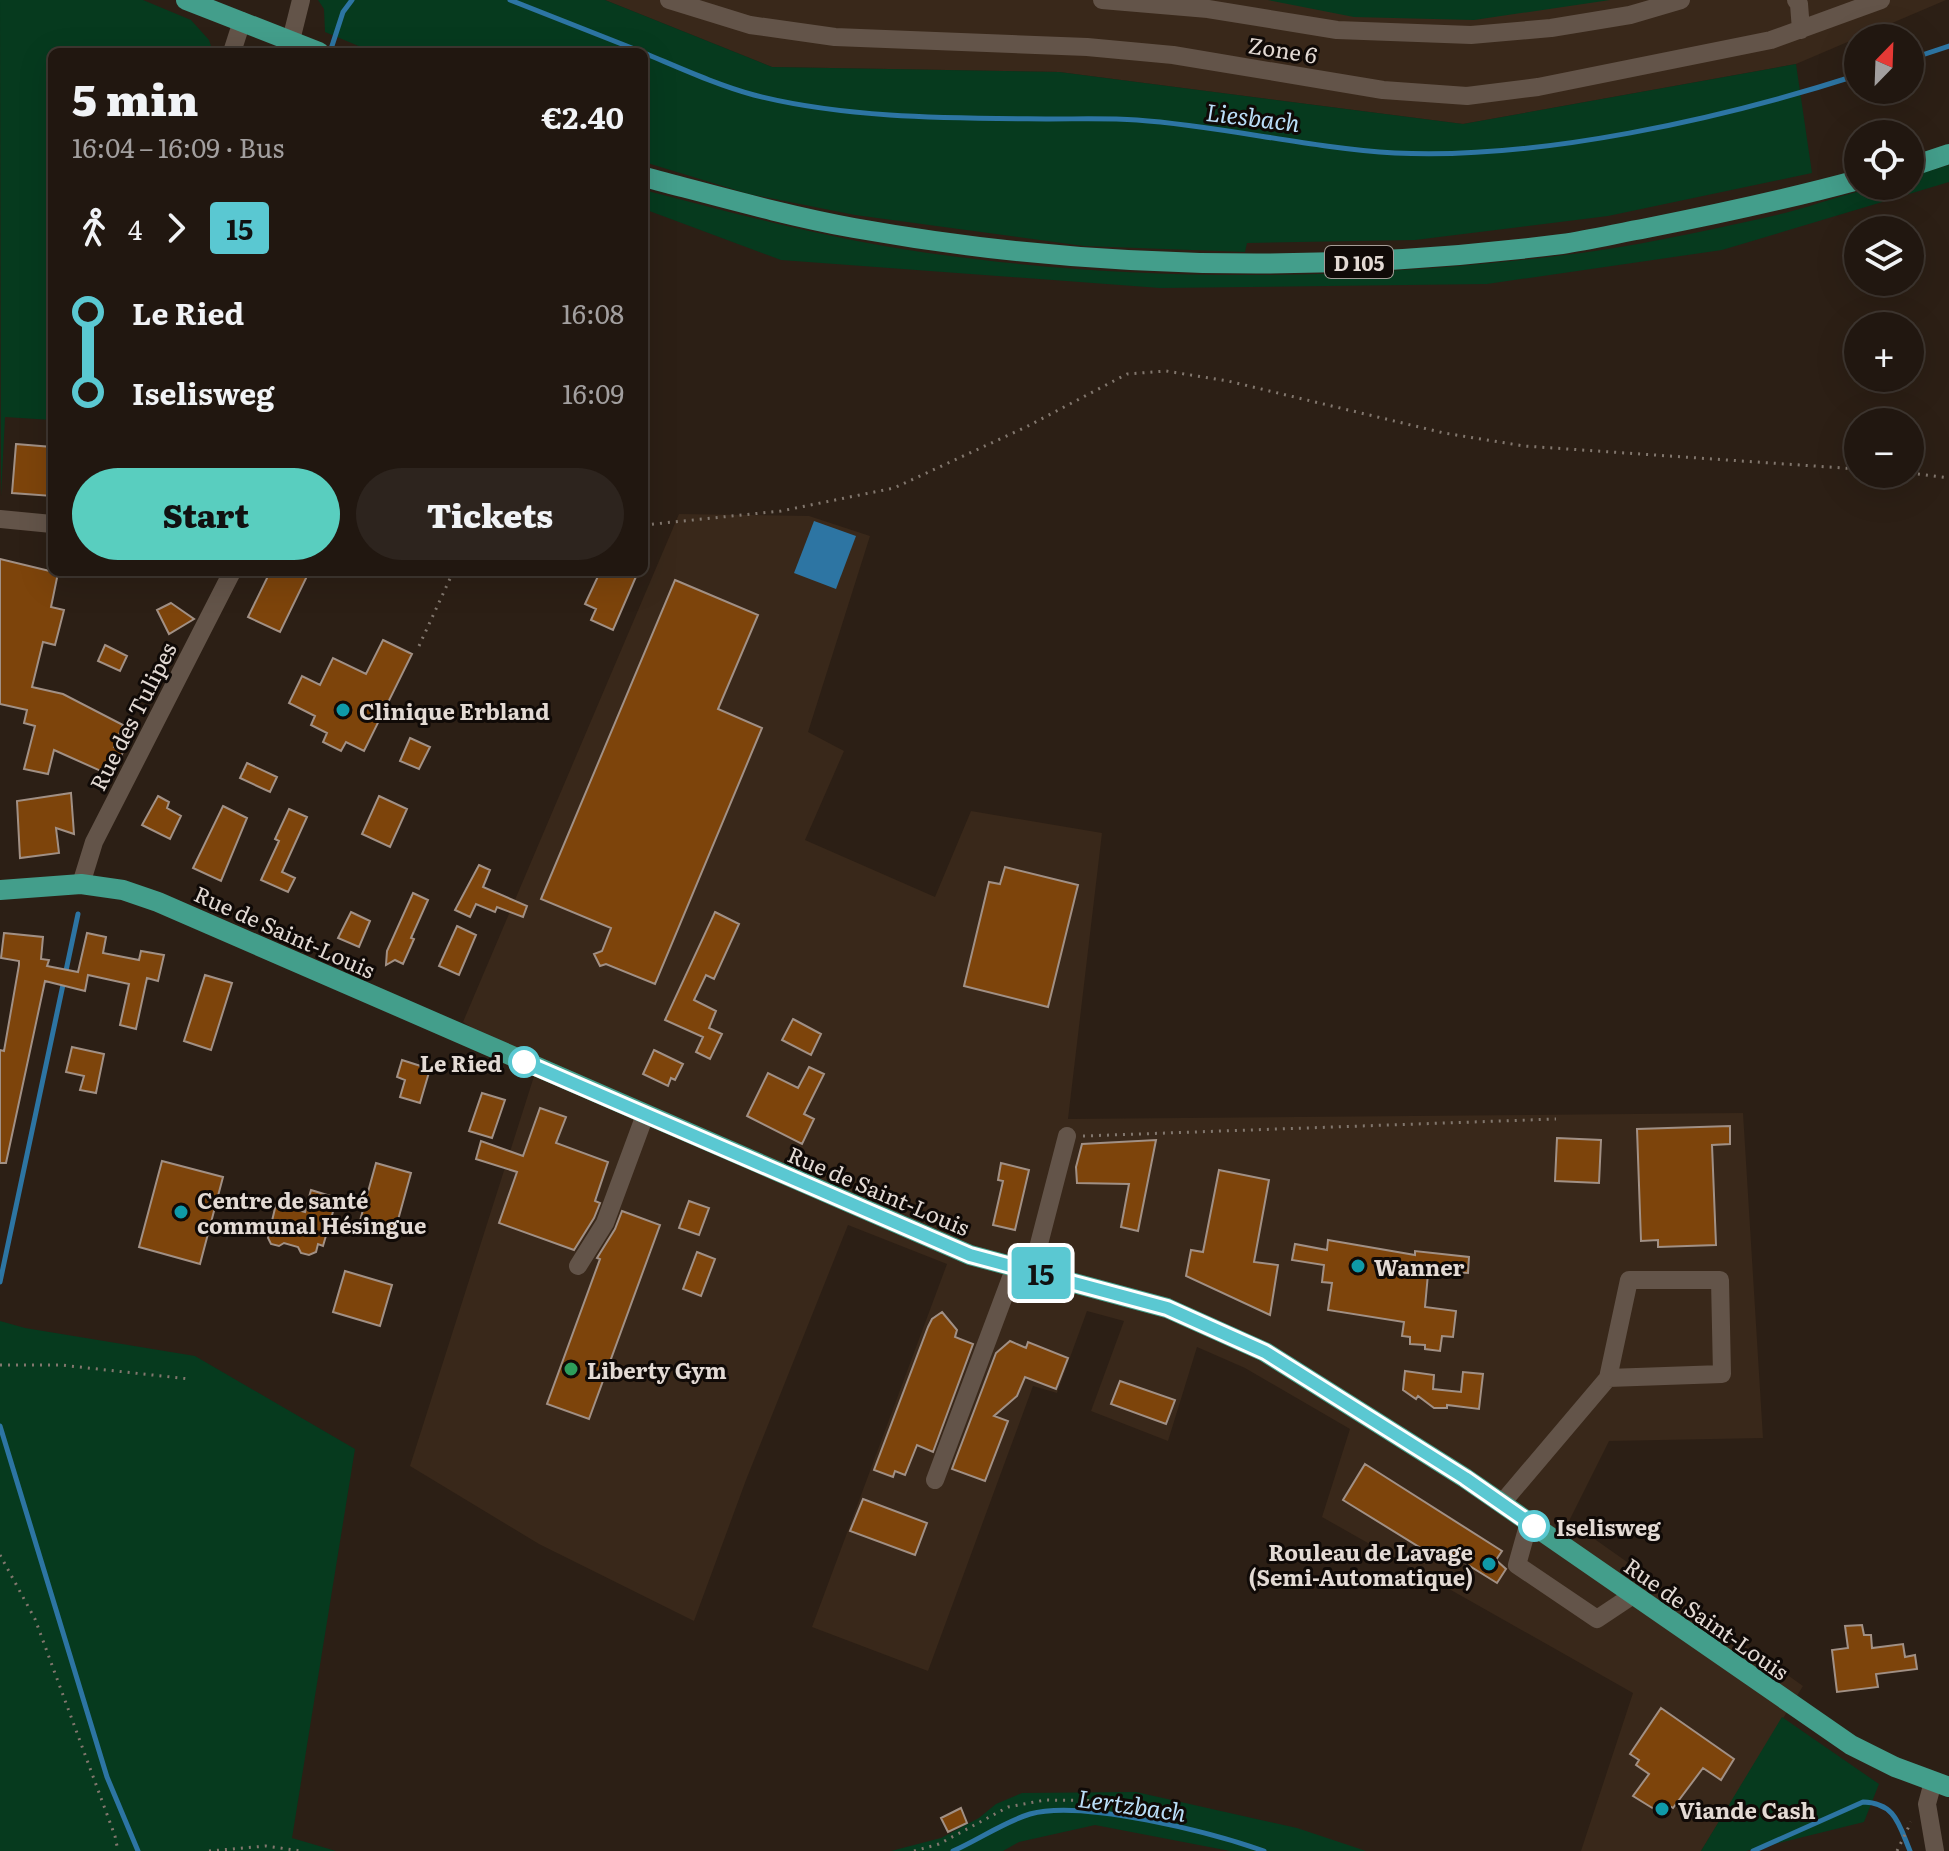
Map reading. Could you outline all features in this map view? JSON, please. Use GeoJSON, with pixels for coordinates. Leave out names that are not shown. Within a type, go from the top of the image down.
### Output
{"type":"FeatureCollection","features":[{"type":"Feature","properties":{"kind":"main road"},"geometry":{"type":"LineString","coordinates":[[186,0],[303,48]]}},
{"type":"Feature","properties":{"kind":"main road"},"geometry":{"type":"LineString","coordinates":[[1924,162],[1949,154]]}},
{"type":"Feature","properties":{"kind":"main road","name":"D 105"},"geometry":{"type":"LineString","coordinates":[[648,178],[854,227],[1000,249],[1160,263],[1317,264],[1563,244],[1758,207],[1844,184]]}},
{"type":"Feature","properties":{"kind":"main road","name":"Rue de Saint-Louis"},"geometry":{"type":"LineString","coordinates":[[0,890],[81,884],[123,890],[158,902],[970,1255],[1167,1308],[1265,1352],[1502,1503],[1851,1745],[1941,1785]]}},
{"type":"Feature","properties":{"kind":"street"},"geometry":{"type":"LineString","coordinates":[[301,0],[303,48]]}},
{"type":"Feature","properties":{"kind":"street","name":"Zone 6"},"geometry":{"type":"LineString","coordinates":[[669,0],[750,25],[835,37],[1087,47],[1173,55],[1383,90],[1440,96],[1481,95],[1538,87],[1771,40],[1881,0]]}},
{"type":"Feature","properties":{"kind":"street"},"geometry":{"type":"LineString","coordinates":[[1102,0],[1208,9],[1337,30],[1471,35],[1551,28],[1681,0]]}},
{"type":"Feature","properties":{"kind":"street"},"geometry":{"type":"LineString","coordinates":[[1799,1],[1801,30]]}},
{"type":"Feature","properties":{"kind":"street"},"geometry":{"type":"LineString","coordinates":[[233,48],[242,21]]}},
{"type":"Feature","properties":{"kind":"street"},"geometry":{"type":"LineString","coordinates":[[0,519],[48,524]]}},
{"type":"Feature","properties":{"kind":"street","name":"Rue des Tulipes"},"geometry":{"type":"LineString","coordinates":[[81,884],[94,842],[230,576]]}},
{"type":"Feature","properties":{"kind":"street"},"geometry":{"type":"LineString","coordinates":[[578,1266],[605,1223],[645,1115]]}},
{"type":"Feature","properties":{"kind":"street"},"geometry":{"type":"LineString","coordinates":[[935,1480],[1024,1269],[1067,1136]]}},
{"type":"Feature","properties":{"kind":"street"},"geometry":{"type":"LineString","coordinates":[[1502,1503],[1608,1378],[1629,1280],[1720,1280],[1722,1374],[1608,1378]]}},
{"type":"Feature","properties":{"kind":"street"},"geometry":{"type":"LineString","coordinates":[[1529,1522],[1517,1565],[1597,1619],[1633,1595]]}},
{"type":"Feature","properties":{"kind":"street"},"geometry":{"type":"LineString","coordinates":[[1935,1851],[1927,1804],[1941,1785]]}},
{"type":"Feature","properties":{"kind":"path"},"geometry":{"type":"LineString","coordinates":[[648,525],[781,511],[894,488],[1026,427],[1127,374],[1166,371],[1228,381],[1444,433],[1524,446],[1844,468]]}},
{"type":"Feature","properties":{"kind":"path"},"geometry":{"type":"LineString","coordinates":[[1924,475],[1949,478]]}},
{"type":"Feature","properties":{"kind":"path"},"geometry":{"type":"LineString","coordinates":[[419,646],[451,576]]}},
{"type":"Feature","properties":{"kind":"path"},"geometry":{"type":"LineString","coordinates":[[1067,1136],[1556,1119]]}},
{"type":"Feature","properties":{"kind":"path"},"geometry":{"type":"LineString","coordinates":[[0,1365],[61,1365],[189,1379]]}},
{"type":"Feature","properties":{"kind":"path"},"geometry":{"type":"LineString","coordinates":[[0,1555],[35,1619],[118,1851]]}},
{"type":"Feature","properties":{"kind":"path"},"geometry":{"type":"LineString","coordinates":[[914,1851],[939,1844],[1008,1807],[1045,1800],[1120,1801]]}},
{"type":"Feature","properties":{"kind":"path"},"geometry":{"type":"LineString","coordinates":[[1897,1851],[1906,1829]]}},
{"type":"Feature","properties":{"kind":"path"},"geometry":{"type":"LineString","coordinates":[[209,1851],[266,1846],[301,1851]]}},
{"type":"Feature","properties":{"kind":"shaded area"},"geometry":{"type":"Polygon","coordinates":[[[605,0],[1946,0],[1890,24],[1844,24],[1844,44],[1796,64],[1463,124],[1059,72],[772,67],[605,0]]]}},
{"type":"Feature","properties":{"kind":"shaded area"},"geometry":{"type":"Polygon","coordinates":[[[679,514],[809,516],[870,536],[808,732],[844,751],[805,840],[935,897],[971,811],[1102,833],[1068,1119],[1743,1113],[1763,1438],[1609,1441],[1569,1521],[1803,1686],[1701,1851],[1581,1851],[1633,1693],[1322,1517],[1350,1429],[1245,1368],[1197,1347],[1168,1441],[1091,1411],[1124,1321],[1087,1311],[1057,1393],[1033,1386],[928,1671],[812,1627],[947,1264],[848,1225],[746,1480],[694,1621],[539,1544],[410,1466],[536,1070],[463,1022],[679,514]]]}},
{"type":"Feature","properties":{"kind":"green space"},"geometry":{"type":"Polygon","coordinates":[[[0,0],[143,0],[191,20],[209,40],[212,48],[48,48],[48,420],[5,417],[1,496],[0,0]]]}},
{"type":"Feature","properties":{"kind":"green space"},"geometry":{"type":"Polygon","coordinates":[[[318,0],[605,0],[772,67],[1059,72],[1463,124],[1796,64],[1812,173],[1608,216],[1415,240],[1247,243],[1245,252],[1084,246],[855,215],[749,194],[648,163],[648,48],[363,48],[325,32],[324,9],[318,0]]]}},
{"type":"Feature","properties":{"kind":"green space"},"geometry":{"type":"Polygon","coordinates":[[[1268,0],[1610,0],[1474,20],[1354,17],[1268,0]]]}},
{"type":"Feature","properties":{"kind":"green space"},"geometry":{"type":"Polygon","coordinates":[[[1949,165],[1949,182],[1924,189],[1924,173],[1949,165]]]}},
{"type":"Feature","properties":{"kind":"green space"},"geometry":{"type":"Polygon","coordinates":[[[648,191],[837,237],[902,249],[1065,268],[1229,275],[1393,271],[1557,256],[1700,232],[1785,213],[1844,195],[1844,200],[1889,200],[1722,250],[1487,284],[1160,288],[781,260],[648,210],[648,191]]]}},
{"type":"Feature","properties":{"kind":"green space"},"geometry":{"type":"Polygon","coordinates":[[[0,1321],[25,1328],[195,1356],[355,1449],[292,1838],[336,1851],[0,1851],[0,1321]]]}},
{"type":"Feature","properties":{"kind":"green space"},"geometry":{"type":"Polygon","coordinates":[[[1782,1717],[1879,1784],[1864,1822],[1746,1851],[1701,1851],[1782,1717]]]}},
{"type":"Feature","properties":{"kind":"green space"},"geometry":{"type":"Polygon","coordinates":[[[1136,1792],[1297,1828],[1366,1851],[1230,1851],[1095,1825],[1019,1842],[1003,1851],[891,1851],[941,1838],[979,1818],[996,1804],[1022,1793],[1136,1792]]]}},
{"type":"Feature","properties":{"kind":"water"},"geometry":{"type":"Polygon","coordinates":[[[814,521],[856,536],[836,589],[794,573],[814,521]]]}},
{"type":"Feature","properties":{"kind":"building"},"geometry":{"type":"Polygon","coordinates":[[[16,444],[48,447],[48,496],[12,493],[16,444]]]}},
{"type":"Feature","properties":{"kind":"building"},"geometry":{"type":"Polygon","coordinates":[[[0,559],[48,571],[48,576],[57,576],[51,607],[64,610],[55,645],[43,642],[32,687],[63,694],[123,725],[114,747],[123,752],[112,776],[54,750],[48,774],[24,769],[35,726],[24,723],[27,710],[0,704],[0,559]]]}},
{"type":"Feature","properties":{"kind":"building"},"geometry":{"type":"Polygon","coordinates":[[[268,576],[307,576],[280,632],[248,617],[268,576]]]}},
{"type":"Feature","properties":{"kind":"building"},"geometry":{"type":"Polygon","coordinates":[[[598,576],[636,576],[613,630],[591,620],[596,609],[585,604],[598,576]]]}},
{"type":"Feature","properties":{"kind":"building"},"geometry":{"type":"Polygon","coordinates":[[[675,580],[758,615],[718,709],[762,728],[655,984],[606,964],[600,966],[594,954],[602,951],[611,928],[541,899],[675,580]]]}},
{"type":"Feature","properties":{"kind":"building"},"geometry":{"type":"Polygon","coordinates":[[[171,603],[194,619],[169,634],[157,610],[171,603]]]}},
{"type":"Feature","properties":{"kind":"building","name":"Clinique Erbland"},"geometry":{"type":"Polygon","coordinates":[[[383,640],[412,654],[364,751],[346,742],[341,751],[323,742],[327,733],[311,725],[315,716],[289,703],[302,676],[320,685],[333,658],[366,674],[383,640]]]}},
{"type":"Feature","properties":{"kind":"building"},"geometry":{"type":"Polygon","coordinates":[[[105,645],[127,656],[120,671],[98,661],[105,645]]]}},
{"type":"Feature","properties":{"kind":"building"},"geometry":{"type":"Polygon","coordinates":[[[410,738],[430,747],[419,769],[400,761],[410,738]]]}},
{"type":"Feature","properties":{"kind":"building"},"geometry":{"type":"Polygon","coordinates":[[[247,763],[277,777],[270,792],[240,778],[247,763]]]}},
{"type":"Feature","properties":{"kind":"building"},"geometry":{"type":"Polygon","coordinates":[[[71,793],[74,834],[56,828],[59,853],[20,858],[17,801],[71,793]]]}},
{"type":"Feature","properties":{"kind":"building"},"geometry":{"type":"Polygon","coordinates":[[[158,796],[169,802],[167,808],[181,816],[170,839],[142,825],[158,796]]]}},
{"type":"Feature","properties":{"kind":"building"},"geometry":{"type":"Polygon","coordinates":[[[379,796],[407,809],[390,847],[362,834],[379,796]]]}},
{"type":"Feature","properties":{"kind":"building"},"geometry":{"type":"Polygon","coordinates":[[[223,806],[247,818],[221,881],[193,868],[223,806]]]}},
{"type":"Feature","properties":{"kind":"building"},"geometry":{"type":"Polygon","coordinates":[[[289,809],[307,817],[282,872],[295,878],[288,892],[261,880],[279,841],[275,839],[289,809]]]}},
{"type":"Feature","properties":{"kind":"building"},"geometry":{"type":"Polygon","coordinates":[[[479,865],[490,870],[483,887],[527,906],[523,917],[497,907],[495,912],[476,904],[470,917],[455,910],[479,865]]]}},
{"type":"Feature","properties":{"kind":"building"},"geometry":{"type":"Polygon","coordinates":[[[1005,867],[1078,885],[1048,1007],[964,986],[989,882],[1000,884],[1005,867]]]}},
{"type":"Feature","properties":{"kind":"building"},"geometry":{"type":"Polygon","coordinates":[[[413,893],[428,900],[411,938],[414,939],[403,964],[395,960],[386,965],[387,951],[413,893]]]}},
{"type":"Feature","properties":{"kind":"building"},"geometry":{"type":"Polygon","coordinates":[[[351,912],[370,921],[359,947],[338,938],[351,912]]]}},
{"type":"Feature","properties":{"kind":"building"},"geometry":{"type":"Polygon","coordinates":[[[715,912],[739,924],[714,979],[706,975],[694,1000],[716,1011],[709,1028],[722,1034],[710,1059],[696,1052],[703,1037],[665,1020],[715,912]]]}},
{"type":"Feature","properties":{"kind":"building"},"geometry":{"type":"Polygon","coordinates":[[[457,926],[476,935],[459,975],[439,966],[457,926]]]}},
{"type":"Feature","properties":{"kind":"building"},"geometry":{"type":"Polygon","coordinates":[[[4,933],[43,937],[41,959],[49,960],[47,966],[78,972],[87,933],[106,937],[103,953],[139,960],[141,951],[164,955],[158,981],[147,978],[136,1029],[120,1025],[129,984],[88,975],[85,991],[45,981],[6,1163],[0,1163],[0,1050],[4,1051],[19,965],[19,961],[1,958],[4,933]]]}},
{"type":"Feature","properties":{"kind":"building"},"geometry":{"type":"Polygon","coordinates":[[[205,975],[232,983],[211,1050],[184,1041],[205,975]]]}},
{"type":"Feature","properties":{"kind":"building"},"geometry":{"type":"Polygon","coordinates":[[[793,1019],[821,1034],[811,1055],[782,1040],[793,1019]]]}},
{"type":"Feature","properties":{"kind":"building"},"geometry":{"type":"Polygon","coordinates":[[[72,1047],[104,1054],[96,1093],[80,1090],[84,1076],[66,1072],[72,1047]]]}},
{"type":"Feature","properties":{"kind":"building"},"geometry":{"type":"Polygon","coordinates":[[[654,1050],[683,1064],[675,1080],[671,1078],[668,1086],[643,1074],[654,1050]]]}},
{"type":"Feature","properties":{"kind":"building"},"geometry":{"type":"Polygon","coordinates":[[[402,1060],[430,1069],[420,1103],[400,1097],[405,1080],[397,1077],[402,1060]]]}},
{"type":"Feature","properties":{"kind":"building"},"geometry":{"type":"Polygon","coordinates":[[[809,1067],[824,1074],[804,1114],[814,1119],[802,1144],[747,1116],[768,1073],[798,1088],[809,1067]]]}},
{"type":"Feature","properties":{"kind":"building"},"geometry":{"type":"Polygon","coordinates":[[[482,1093],[505,1100],[492,1138],[469,1131],[482,1093]]]}},
{"type":"Feature","properties":{"kind":"building"},"geometry":{"type":"Polygon","coordinates":[[[540,1108],[566,1117],[556,1143],[608,1162],[595,1201],[600,1203],[574,1250],[499,1223],[517,1172],[476,1159],[481,1141],[523,1156],[540,1108]]]}},
{"type":"Feature","properties":{"kind":"building"},"geometry":{"type":"Polygon","coordinates":[[[1730,1126],[1730,1144],[1712,1145],[1716,1245],[1658,1247],[1658,1240],[1641,1241],[1637,1129],[1730,1126]]]}},
{"type":"Feature","properties":{"kind":"building"},"geometry":{"type":"Polygon","coordinates":[[[1557,1138],[1601,1140],[1599,1183],[1555,1181],[1557,1138]]]}},
{"type":"Feature","properties":{"kind":"building"},"geometry":{"type":"Polygon","coordinates":[[[1156,1140],[1138,1231],[1121,1227],[1129,1184],[1077,1183],[1076,1167],[1082,1144],[1156,1140]]]}},
{"type":"Feature","properties":{"kind":"building","name":"Centre de santé communal Hésingue"},"geometry":{"type":"Polygon","coordinates":[[[162,1161],[223,1177],[200,1264],[139,1247],[162,1161]]]}},
{"type":"Feature","properties":{"kind":"building"},"geometry":{"type":"Polygon","coordinates":[[[376,1163],[411,1173],[393,1238],[358,1228],[376,1163]]]}},
{"type":"Feature","properties":{"kind":"building"},"geometry":{"type":"Polygon","coordinates":[[[1001,1163],[1029,1170],[1015,1230],[993,1225],[1003,1181],[998,1180],[1001,1163]]]}},
{"type":"Feature","properties":{"kind":"building"},"geometry":{"type":"Polygon","coordinates":[[[1219,1170],[1269,1180],[1254,1262],[1278,1265],[1270,1315],[1186,1276],[1191,1250],[1203,1252],[1219,1170]]]}},
{"type":"Feature","properties":{"kind":"building"},"geometry":{"type":"Polygon","coordinates":[[[311,1190],[337,1198],[323,1246],[318,1244],[316,1252],[309,1255],[301,1253],[298,1247],[284,1243],[279,1246],[271,1244],[268,1238],[276,1204],[305,1212],[311,1190]]]}},
{"type":"Feature","properties":{"kind":"building"},"geometry":{"type":"Polygon","coordinates":[[[689,1201],[709,1208],[699,1235],[679,1228],[689,1201]]]}},
{"type":"Feature","properties":{"kind":"building"},"geometry":{"type":"Polygon","coordinates":[[[622,1211],[660,1225],[589,1419],[547,1404],[600,1259],[597,1258],[622,1211]]]}},
{"type":"Feature","properties":{"kind":"building"},"geometry":{"type":"Polygon","coordinates":[[[1328,1240],[1415,1255],[1415,1251],[1469,1257],[1468,1273],[1436,1271],[1435,1275],[1428,1274],[1425,1307],[1456,1311],[1453,1337],[1442,1336],[1440,1351],[1425,1349],[1425,1345],[1410,1344],[1410,1337],[1402,1336],[1404,1322],[1328,1310],[1332,1283],[1322,1282],[1324,1265],[1292,1260],[1295,1244],[1327,1250],[1328,1240]]]}},
{"type":"Feature","properties":{"kind":"building"},"geometry":{"type":"Polygon","coordinates":[[[697,1252],[715,1259],[701,1296],[683,1289],[697,1252]]]}},
{"type":"Feature","properties":{"kind":"building"},"geometry":{"type":"Polygon","coordinates":[[[345,1271],[392,1285],[380,1326],[333,1312],[345,1271]]]}},
{"type":"Feature","properties":{"kind":"building"},"geometry":{"type":"Polygon","coordinates":[[[942,1312],[957,1330],[955,1337],[973,1344],[933,1452],[917,1445],[905,1475],[895,1471],[893,1477],[874,1470],[928,1327],[932,1319],[942,1312]]]}},
{"type":"Feature","properties":{"kind":"building"},"geometry":{"type":"Polygon","coordinates":[[[1010,1341],[1026,1348],[1028,1342],[1068,1358],[1056,1389],[1025,1377],[1017,1396],[994,1416],[1008,1421],[985,1481],[952,1469],[996,1353],[1010,1341]]]}},
{"type":"Feature","properties":{"kind":"building"},"geometry":{"type":"Polygon","coordinates":[[[1405,1371],[1434,1375],[1433,1389],[1461,1392],[1463,1372],[1483,1374],[1479,1409],[1447,1405],[1447,1408],[1434,1408],[1418,1396],[1416,1399],[1403,1390],[1405,1371]]]}},
{"type":"Feature","properties":{"kind":"building"},"geometry":{"type":"Polygon","coordinates":[[[1120,1381],[1175,1400],[1166,1424],[1111,1404],[1120,1381]]]}},
{"type":"Feature","properties":{"kind":"building"},"geometry":{"type":"Polygon","coordinates":[[[1365,1464],[1502,1551],[1496,1560],[1506,1569],[1497,1583],[1455,1557],[1450,1566],[1343,1500],[1365,1464]]]}},
{"type":"Feature","properties":{"kind":"building"},"geometry":{"type":"Polygon","coordinates":[[[863,1499],[927,1523],[915,1555],[850,1531],[863,1499]]]}},
{"type":"Feature","properties":{"kind":"building"},"geometry":{"type":"Polygon","coordinates":[[[1862,1625],[1864,1635],[1871,1635],[1872,1648],[1903,1644],[1905,1657],[1915,1655],[1917,1669],[1876,1674],[1878,1687],[1837,1692],[1832,1650],[1848,1648],[1845,1626],[1862,1625]]]}},
{"type":"Feature","properties":{"kind":"building"},"geometry":{"type":"Polygon","coordinates":[[[1661,1708],[1734,1759],[1721,1780],[1703,1768],[1673,1808],[1668,1805],[1662,1814],[1633,1796],[1649,1774],[1636,1765],[1639,1760],[1630,1754],[1661,1708]]]}},
{"type":"Feature","properties":{"kind":"building"},"geometry":{"type":"Polygon","coordinates":[[[961,1808],[967,1823],[948,1832],[941,1818],[961,1808]]]}},
{"type":"Feature","properties":{"kind":"waterway"},"geometry":{"type":"LineString","coordinates":[[331,48],[343,12],[352,0]]}},
{"type":"Feature","properties":{"kind":"waterway","name":"Liesbach"},"geometry":{"type":"LineString","coordinates":[[510,0],[632,48]]}},
{"type":"Feature","properties":{"kind":"waterway","name":"Liesbach"},"geometry":{"type":"LineString","coordinates":[[1924,54],[1949,46]]}},
{"type":"Feature","properties":{"kind":"waterway","name":"Liesbach"},"geometry":{"type":"LineString","coordinates":[[648,55],[740,91],[826,109],[939,117],[1137,120],[1395,153],[1509,150],[1569,143],[1689,121],[1844,79]]}},
{"type":"Feature","properties":{"kind":"waterway"},"geometry":{"type":"LineString","coordinates":[[0,1282],[78,914]]}},
{"type":"Feature","properties":{"kind":"waterway"},"geometry":{"type":"LineString","coordinates":[[0,1426],[107,1777],[138,1851]]}},
{"type":"Feature","properties":{"kind":"waterway"},"geometry":{"type":"LineString","coordinates":[[1753,1851],[1863,1802],[1883,1806],[1895,1817],[1910,1851]]}},
{"type":"Feature","properties":{"kind":"waterway","name":"Lertzbach"},"geometry":{"type":"LineString","coordinates":[[953,1851],[1020,1817],[1053,1811],[1113,1814],[1147,1820],[1264,1851]]}},
{"type":"Feature","properties":{"kind":"bus line","name":"15"},"geometry":{"type":"LineString","coordinates":[[524,1062],[970,1255],[1167,1308],[1265,1352],[1465,1478],[1534,1526]]}},
{"type":"Feature","properties":{"kind":"place","name":"Clinique Erbland"},"geometry":{"type":"Point","coordinates":[343,710]}},
{"type":"Feature","properties":{"kind":"place","name":"Le Ried"},"geometry":{"type":"Point","coordinates":[524,1062]}},
{"type":"Feature","properties":{"kind":"place","name":"Centre de santé communal Hésingue"},"geometry":{"type":"Point","coordinates":[181,1212]}},
{"type":"Feature","properties":{"kind":"place","name":"Wanner"},"geometry":{"type":"Point","coordinates":[1358,1266]}},
{"type":"Feature","properties":{"kind":"place","name":"Liberty Gym"},"geometry":{"type":"Point","coordinates":[571,1369]}},
{"type":"Feature","properties":{"kind":"place","name":"Iselisweg"},"geometry":{"type":"Point","coordinates":[1534,1526]}},
{"type":"Feature","properties":{"kind":"place","name":"Rouleau de Lavage (Semi-Automatique)"},"geometry":{"type":"Point","coordinates":[1489,1564]}},
{"type":"Feature","properties":{"kind":"place","name":"Viande Cash"},"geometry":{"type":"Point","coordinates":[1662,1809]}}]}
